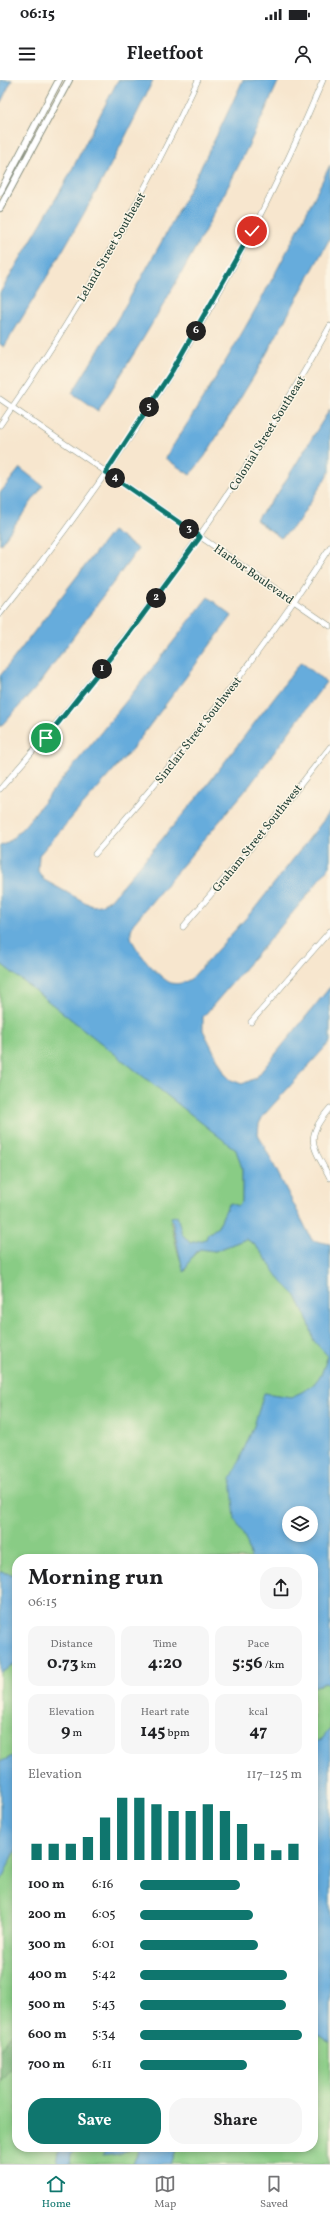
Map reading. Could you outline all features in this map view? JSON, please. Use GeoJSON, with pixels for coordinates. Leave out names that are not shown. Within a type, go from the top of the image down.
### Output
{"type":"FeatureCollection","features":[{"type":"Feature","properties":{"kind":"street"},"geometry":{"type":"LineString","coordinates":[[0,192],[60,80]]}},
{"type":"Feature","properties":{"kind":"street"},"geometry":{"type":"LineString","coordinates":[[0,208],[55,109],[69,80]]}},
{"type":"Feature","properties":{"kind":"street","name":"Leland Street Southeast"},"geometry":{"type":"LineString","coordinates":[[0,425],[75,311],[114,245],[154,171],[198,80]]}},
{"type":"Feature","properties":{"kind":"street"},"geometry":{"type":"LineString","coordinates":[[0,614],[59,538],[106,472],[172,371],[229,272],[284,165],[323,80]]}},
{"type":"Feature","properties":{"kind":"street"},"geometry":{"type":"LineString","coordinates":[[47,105],[55,109]]}},
{"type":"Feature","properties":{"kind":"street","name":"Colonial Street Southeast"},"geometry":{"type":"LineString","coordinates":[[0,789],[104,667],[200,537],[266,436],[330,326]]}},
{"type":"Feature","properties":{"kind":"street","name":"Harbor Boulevard"},"geometry":{"type":"LineString","coordinates":[[0,399],[330,626]]}},
{"type":"Feature","properties":{"kind":"street","name":"Sinclair Street Southwest"},"geometry":{"type":"LineString","coordinates":[[95,854],[189,743],[294,601],[330,547]]}},
{"type":"Feature","properties":{"kind":"street","name":"Graham Street Southwest"},"geometry":{"type":"LineString","coordinates":[[182,927],[249,850],[330,747]]}},
{"type":"Feature","properties":{"kind":"street"},"geometry":{"type":"LineString","coordinates":[[251,1022],[330,931]]}},
{"type":"Feature","properties":{"kind":"street"},"geometry":{"type":"LineString","coordinates":[[330,1108],[318,1122],[312,1135],[315,1150],[330,1178]]}},
{"type":"Feature","properties":{"kind":"green space"},"geometry":{"type":"Polygon","coordinates":[[[0,963],[236,1150],[242,1168],[242,1202],[237,1206],[231,1203],[228,1205],[218,1227],[208,1234],[206,1239],[190,1243],[182,1234],[177,1216],[170,1221],[180,1260],[186,1271],[189,1260],[200,1249],[215,1251],[246,1239],[254,1244],[296,1296],[309,1323],[314,1341],[328,1356],[321,1375],[313,1385],[302,1392],[291,1397],[265,1393],[254,1426],[240,1459],[235,1519],[247,1542],[250,1554],[12,1554],[12,1574],[0,1572],[0,963]]]}},
{"type":"Feature","properties":{"kind":"green space"},"geometry":{"type":"Polygon","coordinates":[[[12,1666],[12,1756],[0,1762],[0,1673],[12,1666]]]}},
{"type":"Feature","properties":{"kind":"green space"},"geometry":{"type":"Polygon","coordinates":[[[325,1683],[330,1685],[330,1729],[322,1739],[318,1741],[318,1685],[325,1683]]]}},
{"type":"Feature","properties":{"kind":"green space"},"geometry":{"type":"Polygon","coordinates":[[[12,1858],[12,2033],[0,2049],[0,1882],[12,1858]]]}},
{"type":"Feature","properties":{"kind":"green space"},"geometry":{"type":"Polygon","coordinates":[[[12,2033],[12,2067],[0,2081],[0,2049],[12,2033]]]}},
{"type":"Feature","properties":{"kind":"green space"},"geometry":{"type":"Polygon","coordinates":[[[318,2033],[330,2042],[330,2164],[171,2164],[175,2152],[318,2152],[318,2033]]]}},
{"type":"Feature","properties":{"kind":"green space"},"geometry":{"type":"Polygon","coordinates":[[[12,2067],[12,2152],[59,2152],[57,2164],[0,2164],[0,2081],[12,2067]]]}},
{"type":"Feature","properties":{"kind":"green space"},"geometry":{"type":"Polygon","coordinates":[[[72,2152],[138,2152],[133,2164],[70,2164],[72,2152]]]}},
{"type":"Feature","properties":{"kind":"water"},"geometry":{"type":"Polygon","coordinates":[[[0,80],[12,80],[0,104],[0,80]]]}},
{"type":"Feature","properties":{"kind":"water"},"geometry":{"type":"Polygon","coordinates":[[[118,80],[153,80],[119,149],[83,216],[4,347],[0,344],[0,293],[65,183],[118,80]]]}},
{"type":"Feature","properties":{"kind":"water"},"geometry":{"type":"Polygon","coordinates":[[[243,80],[279,80],[239,165],[195,249],[148,331],[98,411],[72,393],[119,317],[163,240],[224,121],[243,80]]]}},
{"type":"Feature","properties":{"kind":"water"},"geometry":{"type":"Polygon","coordinates":[[[330,165],[330,238],[257,371],[205,456],[190,475],[165,458],[232,351],[253,314],[293,240],[330,165]]]}},
{"type":"Feature","properties":{"kind":"water"},"geometry":{"type":"Polygon","coordinates":[[[330,409],[330,471],[297,523],[281,538],[256,520],[278,493],[330,409]]]}},
{"type":"Feature","properties":{"kind":"water"},"geometry":{"type":"Polygon","coordinates":[[[20,468],[43,486],[0,545],[0,493],[20,468]]]}},
{"type":"Feature","properties":{"kind":"water"},"geometry":{"type":"Polygon","coordinates":[[[112,531],[138,549],[35,689],[0,727],[0,676],[112,531]]]}},
{"type":"Feature","properties":{"kind":"water"},"geometry":{"type":"Polygon","coordinates":[[[208,597],[232,616],[132,749],[39,855],[38,871],[44,880],[92,906],[101,905],[112,898],[201,793],[301,662],[326,682],[250,785],[133,924],[131,936],[141,955],[166,981],[177,984],[192,978],[255,908],[330,812],[330,866],[306,897],[203,1017],[203,1030],[225,1074],[231,1080],[242,1084],[256,1078],[330,987],[330,1042],[263,1116],[259,1124],[258,1134],[312,1240],[330,1244],[330,1685],[325,1683],[318,1685],[318,1554],[250,1554],[247,1542],[235,1519],[231,1479],[254,1426],[264,1393],[291,1397],[302,1392],[313,1385],[321,1375],[328,1356],[314,1341],[309,1323],[296,1296],[282,1282],[254,1244],[246,1239],[215,1251],[200,1249],[192,1257],[184,1272],[171,1217],[177,1216],[182,1234],[190,1243],[206,1239],[208,1234],[218,1227],[228,1205],[231,1203],[237,1206],[242,1202],[242,1168],[236,1150],[0,963],[0,846],[13,838],[20,831],[208,597]]]}},
{"type":"Feature","properties":{"kind":"water"},"geometry":{"type":"Polygon","coordinates":[[[0,1572],[12,1574],[12,1666],[0,1673],[0,1572]]]}},
{"type":"Feature","properties":{"kind":"water"},"geometry":{"type":"Polygon","coordinates":[[[330,1729],[330,2042],[318,2034],[318,1741],[322,1739],[330,1729]]]}},
{"type":"Feature","properties":{"kind":"water"},"geometry":{"type":"Polygon","coordinates":[[[12,1756],[12,1858],[0,1882],[0,1762],[12,1756]]]}},
{"type":"Feature","properties":{"kind":"water"},"geometry":{"type":"Polygon","coordinates":[[[59,2152],[72,2152],[70,2164],[57,2164],[59,2152]]]}},
{"type":"Feature","properties":{"kind":"water"},"geometry":{"type":"Polygon","coordinates":[[[105,2152],[123,2152],[119,2154],[102,2156],[105,2152]]]}},
{"type":"Feature","properties":{"kind":"water"},"geometry":{"type":"Polygon","coordinates":[[[137,2152],[175,2152],[171,2164],[133,2164],[137,2152]]]}},
{"type":"Feature","properties":{"kind":"route"},"geometry":{"type":"LineString","coordinates":[[46,738],[151,606],[200,537],[106,472],[172,371],[252,231]]}}]}
